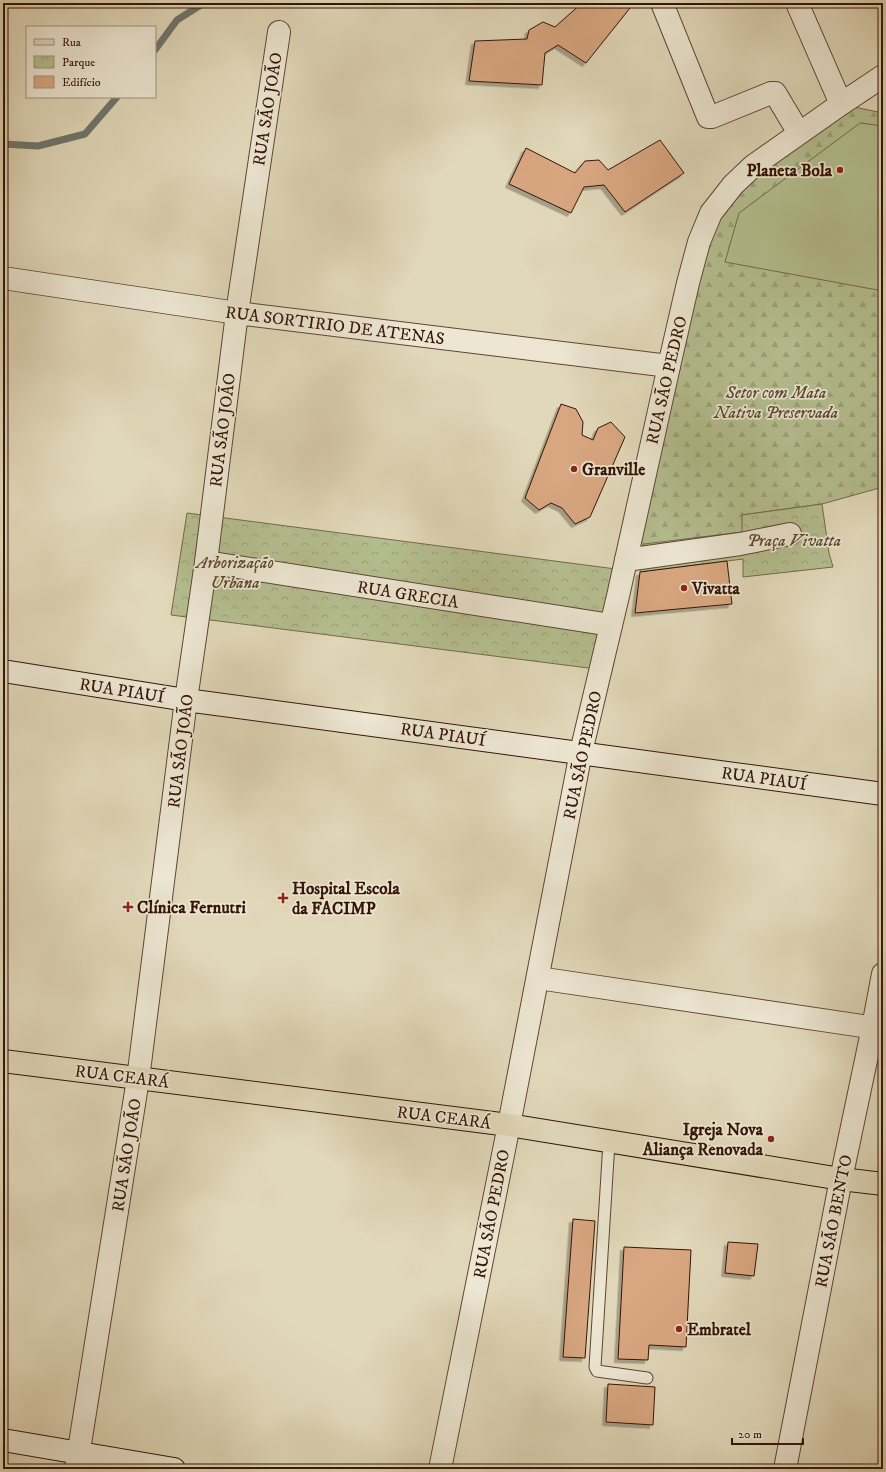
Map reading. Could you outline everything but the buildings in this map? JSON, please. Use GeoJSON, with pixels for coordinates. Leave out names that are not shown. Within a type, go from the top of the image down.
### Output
{"type":"FeatureCollection","features":[{"type":"Feature","properties":{"kind":"main road","name":"RUA CEARÁ"},"geometry":{"type":"LineString","coordinates":[[3,1061],[509,1125],[841,1179],[883,1184]]}},
{"type":"Feature","properties":{"kind":"street"},"geometry":{"type":"LineString","coordinates":[[662,3],[708,117],[712,117],[771,93],[775,93],[799,133]]}},
{"type":"Feature","properties":{"kind":"street"},"geometry":{"type":"LineString","coordinates":[[798,3],[840,104]]}},
{"type":"Feature","properties":{"kind":"street","name":"RUA SÃO JOÃO"},"geometry":{"type":"LineString","coordinates":[[77,1461],[138,1079],[186,700],[206,562],[237,312],[279,32]]}},
{"type":"Feature","properties":{"kind":"street","name":"RUA SÃO PEDRO"},"geometry":{"type":"LineString","coordinates":[[440,1469],[538,978],[581,752],[688,283],[700,242],[711,213],[733,185],[753,166],[840,104],[883,76]]}},
{"type":"Feature","properties":{"kind":"street","name":"RUA SORTIRIO DE ATENAS"},"geometry":{"type":"LineString","coordinates":[[3,278],[237,312],[669,366]]}},
{"type":"Feature","properties":{"kind":"street"},"geometry":{"type":"LineString","coordinates":[[626,560],[740,544],[790,534]]}},
{"type":"Feature","properties":{"kind":"street","name":"RUA GRECIA"},"geometry":{"type":"LineString","coordinates":[[206,562],[611,625]]}},
{"type":"Feature","properties":{"kind":"street","name":"RUA PIAUÍ"},"geometry":{"type":"LineString","coordinates":[[3,671],[186,700],[581,752],[883,794]]}},
{"type":"Feature","properties":{"kind":"street","name":"RUA SÃO BENTO"},"geometry":{"type":"LineString","coordinates":[[785,1469],[841,1179],[878,1028],[883,974]]}},
{"type":"Feature","properties":{"kind":"street"},"geometry":{"type":"LineString","coordinates":[[538,978],[878,1028]]}},
{"type":"Feature","properties":{"kind":"street"},"geometry":{"type":"LineString","coordinates":[[3,1440],[77,1461],[174,1469]]}},
{"type":"Feature","properties":{"kind":"lane"},"geometry":{"type":"LineString","coordinates":[[609,1142],[595,1367],[597,1371],[647,1378]]}},
{"type":"Feature","properties":{"kind":"green space","name":"Setor com Mata Nativa Preservada"},"geometry":{"type":"Polygon","coordinates":[[[849,106],[883,113],[883,487],[822,504],[742,515],[743,532],[636,548],[715,217],[759,167],[849,106]]]}},
{"type":"Feature","properties":{"kind":"green space","name":"Planeta Bola"},"geometry":{"type":"Polygon","coordinates":[[[860,123],[883,126],[883,291],[725,262],[739,213],[860,123]]]}},
{"type":"Feature","properties":{"kind":"green space","name":"Praça Vivatta"},"geometry":{"type":"Polygon","coordinates":[[[822,504],[829,553],[833,567],[743,577],[743,559],[640,572],[644,544],[742,532],[742,515],[822,504]]]}},
{"type":"Feature","properties":{"kind":"green space","name":"Arborização Urbana"},"geometry":{"type":"Polygon","coordinates":[[[187,513],[631,571],[612,671],[171,615],[187,513]]]}},
{"type":"Feature","properties":{"kind":"waterway"},"geometry":{"type":"LineString","coordinates":[[156,49],[177,20],[204,3]]}},
{"type":"Feature","properties":{"kind":"waterway"},"geometry":{"type":"LineString","coordinates":[[3,144],[38,146],[85,134],[116,98]]}},
{"type":"Feature","properties":{"kind":"place","name":"Planeta Bola"},"geometry":{"type":"Point","coordinates":[840,170]}},
{"type":"Feature","properties":{"kind":"place","name":"Granville"},"geometry":{"type":"Point","coordinates":[574,469]}},
{"type":"Feature","properties":{"kind":"place","name":"Vivatta"},"geometry":{"type":"Point","coordinates":[684,588]}},
{"type":"Feature","properties":{"kind":"place","name":"Hospital Escola da FACIMP"},"geometry":{"type":"Point","coordinates":[283,898]}},
{"type":"Feature","properties":{"kind":"place","name":"Clínica Fernutri"},"geometry":{"type":"Point","coordinates":[128,907]}},
{"type":"Feature","properties":{"kind":"place","name":"Igreja Nova Aliança Renovada"},"geometry":{"type":"Point","coordinates":[771,1139]}},
{"type":"Feature","properties":{"kind":"place","name":"Embratel"},"geometry":{"type":"Point","coordinates":[679,1329]}}]}
